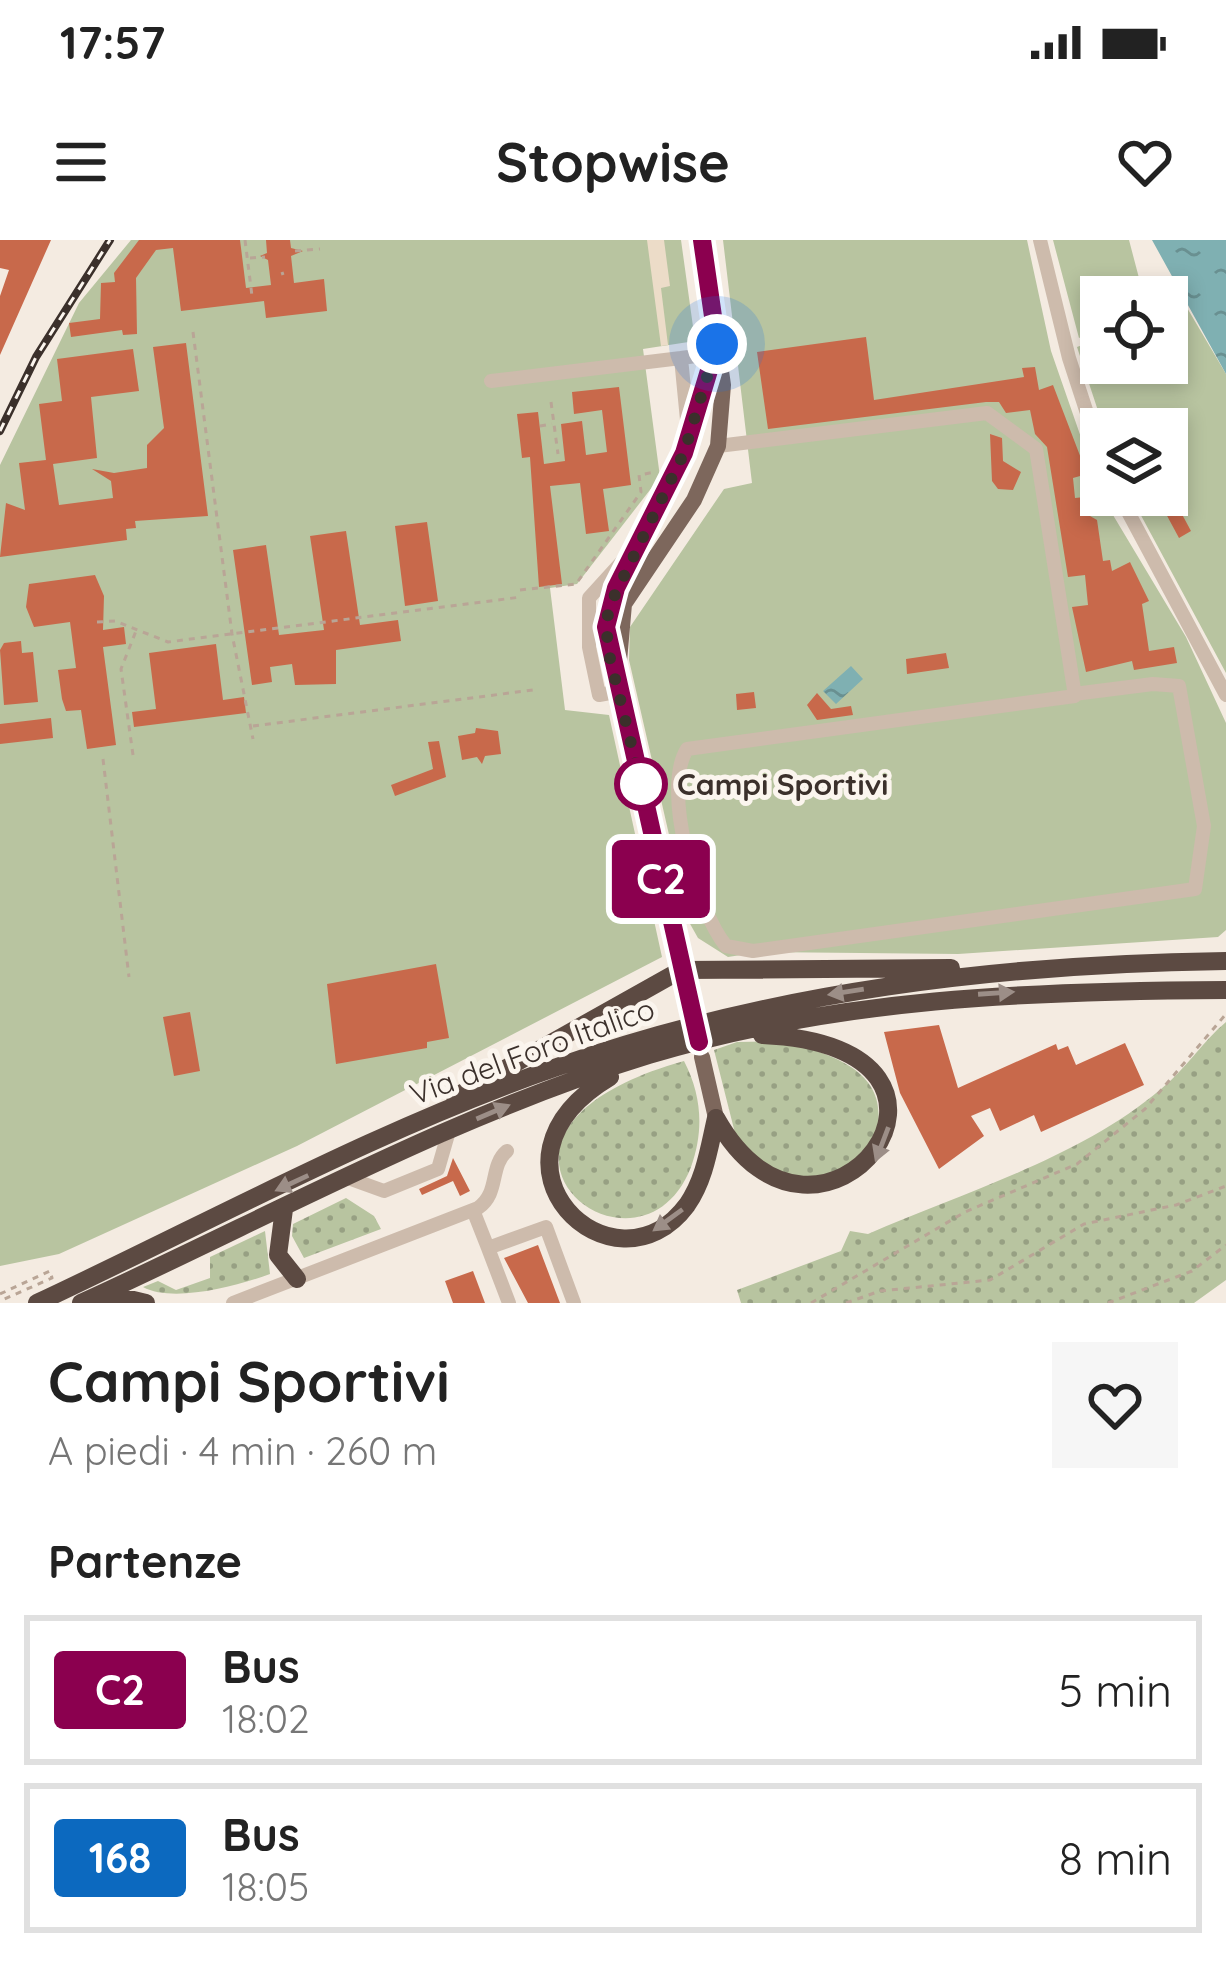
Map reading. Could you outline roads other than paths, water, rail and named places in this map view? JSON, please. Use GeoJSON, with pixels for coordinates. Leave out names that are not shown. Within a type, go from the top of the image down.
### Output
{"type":"FeatureCollection","features":[{"type":"Feature","properties":{"kind":"highway"},"geometry":{"type":"LineString","coordinates":[[1179,962],[1226,945]]}},
{"type":"Feature","properties":{"kind":"highway","name":"Via del Foro Italico"},"geometry":{"type":"LineString","coordinates":[[37,1303],[398,1132],[536,1074],[671,1031],[828,995],[1004,972],[1226,961]]}},
{"type":"Feature","properties":{"kind":"highway"},"geometry":{"type":"LineString","coordinates":[[398,1132],[493,1073],[681,970],[900,965],[1004,972]]}},
{"type":"Feature","properties":{"kind":"highway","name":"Via del Foro Italico"},"geometry":{"type":"LineString","coordinates":[[81,1303],[449,1131],[644,1056],[925,1000],[1018,992],[1226,990]]}},
{"type":"Feature","properties":{"kind":"highway"},"geometry":{"type":"LineString","coordinates":[[716,1038],[798,1037],[837,1048],[875,1079],[890,1123],[880,1154],[866,1174],[842,1190],[813,1195],[761,1176],[727,1140],[716,1118]]}},
{"type":"Feature","properties":{"kind":"highway"},"geometry":{"type":"LineString","coordinates":[[644,1056],[584,1094],[557,1127],[548,1176],[569,1219],[588,1231],[620,1237],[665,1226],[698,1185],[716,1118]]}},
{"type":"Feature","properties":{"kind":"highway"},"geometry":{"type":"LineString","coordinates":[[284,1209],[278,1255],[297,1279]]}},
{"type":"Feature","properties":{"kind":"highway"},"geometry":{"type":"LineString","coordinates":[[94,1303],[146,1303]]}},
{"type":"Feature","properties":{"kind":"main road"},"geometry":{"type":"LineString","coordinates":[[603,629],[694,500],[715,454],[723,394],[702,240]]}},
{"type":"Feature","properties":{"kind":"main road"},"geometry":{"type":"LineString","coordinates":[[691,1010],[603,629],[616,588],[645,538],[689,440],[714,349]]}},
{"type":"Feature","properties":{"kind":"main road"},"geometry":{"type":"LineString","coordinates":[[689,440],[694,454],[715,454]]}},
{"type":"Feature","properties":{"kind":"main road"},"geometry":{"type":"LineString","coordinates":[[702,1057],[716,1118]]}},
{"type":"Feature","properties":{"kind":"street"},"geometry":{"type":"LineString","coordinates":[[1040,240],[1085,408]]}},
{"type":"Feature","properties":{"kind":"street"},"geometry":{"type":"LineString","coordinates":[[491,381],[681,358],[714,349]]}},
{"type":"Feature","properties":{"kind":"street"},"geometry":{"type":"LineString","coordinates":[[681,358],[689,440]]}},
{"type":"Feature","properties":{"kind":"street"},"geometry":{"type":"LineString","coordinates":[[715,454],[987,413],[1036,449],[1075,694]]}},
{"type":"Feature","properties":{"kind":"street"},"geometry":{"type":"LineString","coordinates":[[1131,516],[1226,695]]}},
{"type":"Feature","properties":{"kind":"street"},"geometry":{"type":"LineString","coordinates":[[621,692],[599,695],[603,629],[589,607],[595,589],[645,538]]}},
{"type":"Feature","properties":{"kind":"street"},"geometry":{"type":"LineString","coordinates":[[1153,684],[1179,686],[1204,826],[1196,890],[753,950],[726,946],[698,903],[681,793],[687,748],[1075,694],[1153,684]]}},
{"type":"Feature","properties":{"kind":"street"},"geometry":{"type":"LineString","coordinates":[[1171,990],[1179,962]]}},
{"type":"Feature","properties":{"kind":"street"},"geometry":{"type":"LineString","coordinates":[[348,1178],[384,1191],[438,1169],[449,1131]]}},
{"type":"Feature","properties":{"kind":"street"},"geometry":{"type":"LineString","coordinates":[[232,1303],[473,1210],[490,1199],[499,1159],[507,1150]]}},
{"type":"Feature","properties":{"kind":"street"},"geometry":{"type":"LineString","coordinates":[[473,1210],[508,1303]]}},
{"type":"Feature","properties":{"kind":"street"},"geometry":{"type":"LineString","coordinates":[[488,1248],[547,1227],[574,1303]]}},
{"type":"Feature","properties":{"kind":"water"},"geometry":{"type":"Polygon","coordinates":[[[1152,240],[1226,240],[1226,374],[1188,305],[1188,276],[1172,276],[1152,240]]]}},
{"type":"Feature","properties":{"kind":"water"},"geometry":{"type":"Polygon","coordinates":[[[851,666],[863,679],[836,704],[823,691],[851,666]]]}},
{"type":"Feature","properties":{"kind":"railway"},"geometry":{"type":"LineString","coordinates":[[0,431],[36,357],[110,240]]}},
{"type":"Feature","properties":{"kind":"place","name":"Campi Sportivi"},"geometry":{"type":"Point","coordinates":[641,784]}}]}
